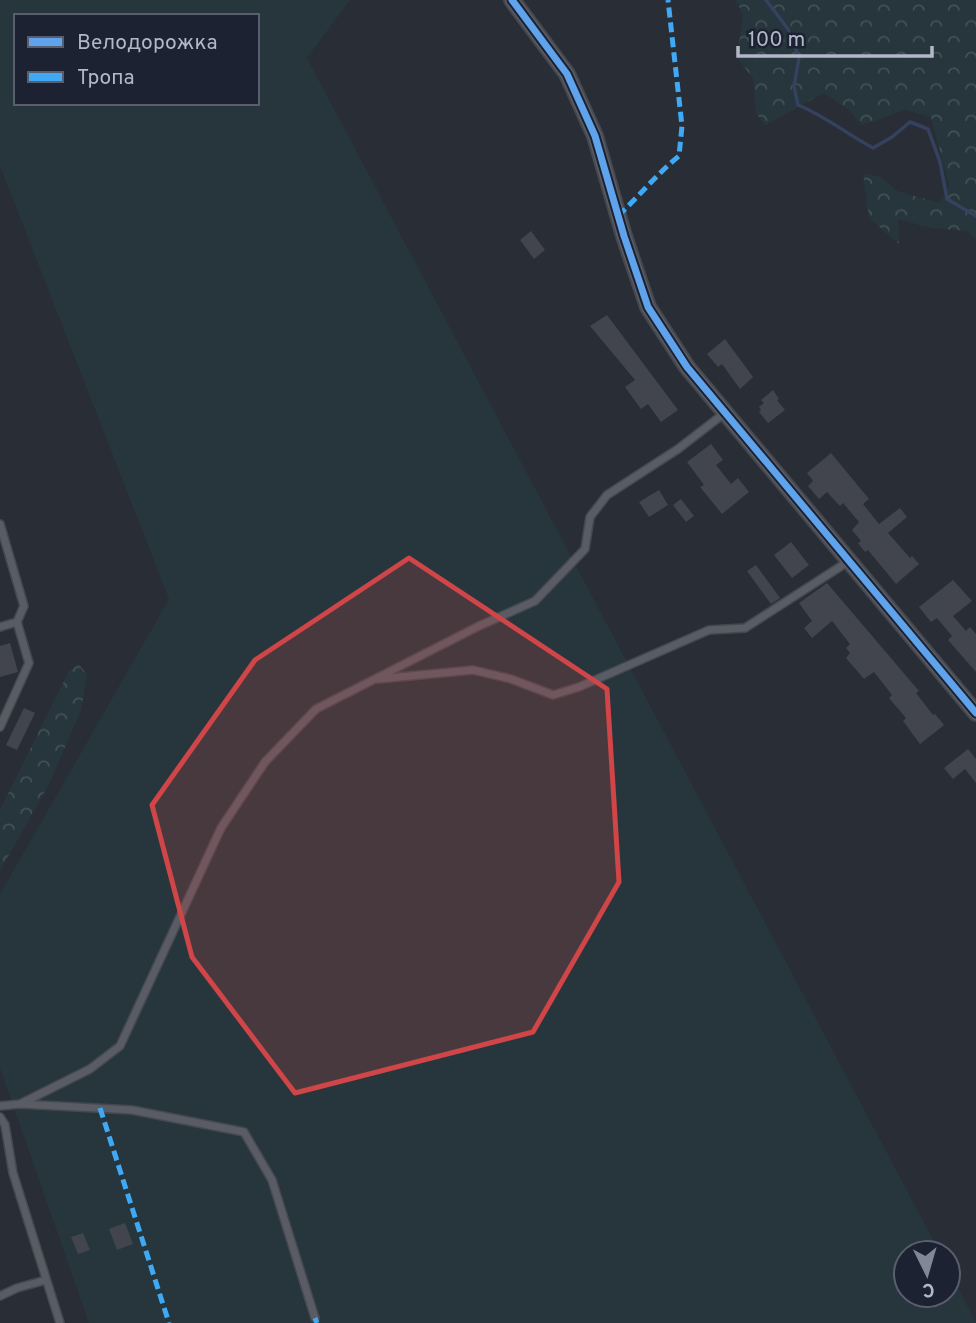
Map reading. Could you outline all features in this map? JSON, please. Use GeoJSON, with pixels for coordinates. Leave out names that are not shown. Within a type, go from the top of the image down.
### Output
{"type":"FeatureCollection","features":[{"type":"Feature","properties":{"kind":"street"},"geometry":{"type":"LineString","coordinates":[[512,0],[567,74],[595,136],[648,307],[687,368],[976,712]]}},
{"type":"Feature","properties":{"kind":"lane"},"geometry":{"type":"LineString","coordinates":[[20,1104],[90,1069],[120,1046],[221,828],[265,762],[316,709],[535,601],[585,549],[590,517],[607,495],[678,449],[726,412]]}},
{"type":"Feature","properties":{"kind":"lane"},"geometry":{"type":"LineString","coordinates":[[0,524],[24,606],[17,622],[29,663],[0,727]]}},
{"type":"Feature","properties":{"kind":"lane"},"geometry":{"type":"LineString","coordinates":[[374,680],[473,670],[553,695],[579,687],[709,630],[745,628],[849,561]]}},
{"type":"Feature","properties":{"kind":"lane"},"geometry":{"type":"LineString","coordinates":[[0,627],[17,622]]}},
{"type":"Feature","properties":{"kind":"lane"},"geometry":{"type":"LineString","coordinates":[[0,1105],[132,1110],[244,1132],[272,1180],[315,1318]]}},
{"type":"Feature","properties":{"kind":"lane"},"geometry":{"type":"LineString","coordinates":[[0,1117],[5,1125],[13,1173],[60,1323]]}},
{"type":"Feature","properties":{"kind":"lane"},"geometry":{"type":"LineString","coordinates":[[0,1296],[46,1280]]}},
{"type":"Feature","properties":{"kind":"highlighted area"},"geometry":{"type":"Polygon","coordinates":[[[409,558],[607,689],[619,882],[533,1032],[295,1093],[192,957],[152,805],[255,660],[409,558]]]}},
{"type":"Feature","properties":{"kind":"green space"},"geometry":{"type":"Polygon","coordinates":[[[0,0],[350,0],[307,58],[933,1239],[892,1239],[892,1309],[962,1309],[962,1296],[976,1323],[89,1323],[0,1068],[0,894],[169,599],[0,166],[0,0]]]}},
{"type":"Feature","properties":{"kind":"green space"},"geometry":{"type":"Polygon","coordinates":[[[736,0],[976,0],[976,239],[967,231],[932,228],[898,219],[899,244],[869,218],[863,173],[881,177],[897,191],[939,203],[949,185],[931,117],[905,110],[862,125],[850,111],[824,93],[765,125],[756,113],[753,78],[737,58],[743,15],[736,0]]]}},
{"type":"Feature","properties":{"kind":"green space"},"geometry":{"type":"Polygon","coordinates":[[[79,664],[87,675],[81,710],[49,784],[0,871],[0,810],[69,671],[79,664]]]}},
{"type":"Feature","properties":{"kind":"building"},"geometry":{"type":"Polygon","coordinates":[[[531,231],[545,250],[534,259],[520,240],[531,231]]]}},
{"type":"Feature","properties":{"kind":"building"},"geometry":{"type":"Polygon","coordinates":[[[607,315],[678,410],[661,422],[648,404],[641,409],[625,387],[635,380],[590,326],[607,315]]]}},
{"type":"Feature","properties":{"kind":"building"},"geometry":{"type":"Polygon","coordinates":[[[725,339],[753,377],[740,389],[722,364],[718,367],[707,354],[725,339]]]}},
{"type":"Feature","properties":{"kind":"building"},"geometry":{"type":"Polygon","coordinates":[[[773,390],[785,410],[768,423],[759,412],[759,407],[764,403],[761,400],[773,390]]]}},
{"type":"Feature","properties":{"kind":"building"},"geometry":{"type":"Polygon","coordinates":[[[711,444],[723,460],[716,465],[731,484],[738,478],[749,492],[722,514],[700,487],[704,485],[687,462],[711,444]]]}},
{"type":"Feature","properties":{"kind":"building"},"geometry":{"type":"Polygon","coordinates":[[[831,453],[869,499],[863,504],[879,524],[900,508],[907,517],[888,533],[910,558],[912,556],[919,564],[896,584],[868,550],[865,552],[858,543],[861,541],[852,530],[859,522],[843,503],[840,506],[827,492],[819,499],[808,486],[813,481],[807,473],[831,453]]]}},
{"type":"Feature","properties":{"kind":"building"},"geometry":{"type":"Polygon","coordinates":[[[659,490],[668,505],[649,517],[639,502],[659,490]]]}},
{"type":"Feature","properties":{"kind":"building"},"geometry":{"type":"Polygon","coordinates":[[[681,499],[694,516],[686,522],[673,505],[681,499]]]}},
{"type":"Feature","properties":{"kind":"building"},"geometry":{"type":"Polygon","coordinates":[[[791,542],[809,565],[792,578],[774,555],[791,542]]]}},
{"type":"Feature","properties":{"kind":"building"},"geometry":{"type":"Polygon","coordinates":[[[756,565],[780,598],[771,604],[747,571],[756,565]]]}},
{"type":"Feature","properties":{"kind":"building"},"geometry":{"type":"Polygon","coordinates":[[[953,580],[972,601],[953,616],[966,631],[970,627],[976,634],[976,672],[948,640],[952,636],[937,618],[931,622],[919,607],[953,580]]]}},
{"type":"Feature","properties":{"kind":"building"},"geometry":{"type":"Polygon","coordinates":[[[827,583],[919,691],[916,693],[944,725],[920,744],[903,721],[906,718],[889,698],[892,695],[874,672],[864,679],[846,658],[850,653],[846,648],[850,644],[832,621],[812,638],[804,628],[812,621],[799,603],[827,583]]]}},
{"type":"Feature","properties":{"kind":"building"},"geometry":{"type":"Polygon","coordinates":[[[10,643],[18,672],[0,677],[0,646],[10,643]]]}},
{"type":"Feature","properties":{"kind":"building"},"geometry":{"type":"Polygon","coordinates":[[[24,708],[35,713],[17,750],[6,745],[24,708]]]}},
{"type":"Feature","properties":{"kind":"building"},"geometry":{"type":"Polygon","coordinates":[[[968,749],[976,759],[976,783],[965,769],[953,779],[944,768],[968,749]]]}},
{"type":"Feature","properties":{"kind":"building"},"geometry":{"type":"Polygon","coordinates":[[[125,1223],[133,1244],[117,1250],[109,1229],[125,1223]]]}},
{"type":"Feature","properties":{"kind":"building"},"geometry":{"type":"Polygon","coordinates":[[[83,1233],[90,1250],[78,1254],[71,1237],[83,1233]]]}},
{"type":"Feature","properties":{"kind":"waterway"},"geometry":{"type":"LineString","coordinates":[[766,0],[788,29],[799,58],[794,86],[798,105],[873,148],[910,122],[928,129],[940,162],[947,199],[976,216]]}},
{"type":"Feature","properties":{"kind":"marked path"},"geometry":{"type":"LineString","coordinates":[[618,216],[679,156],[682,126],[668,0]]}},
{"type":"Feature","properties":{"kind":"marked path"},"geometry":{"type":"LineString","coordinates":[[100,1108],[169,1323]]}},
{"type":"Feature","properties":{"kind":"marked path"},"geometry":{"type":"LineString","coordinates":[[315,1318],[317,1323]]}},
{"type":"Feature","properties":{"kind":"cycle path"},"geometry":{"type":"LineString","coordinates":[[512,0],[567,74],[595,136],[648,307],[687,367],[976,713]]}}]}
